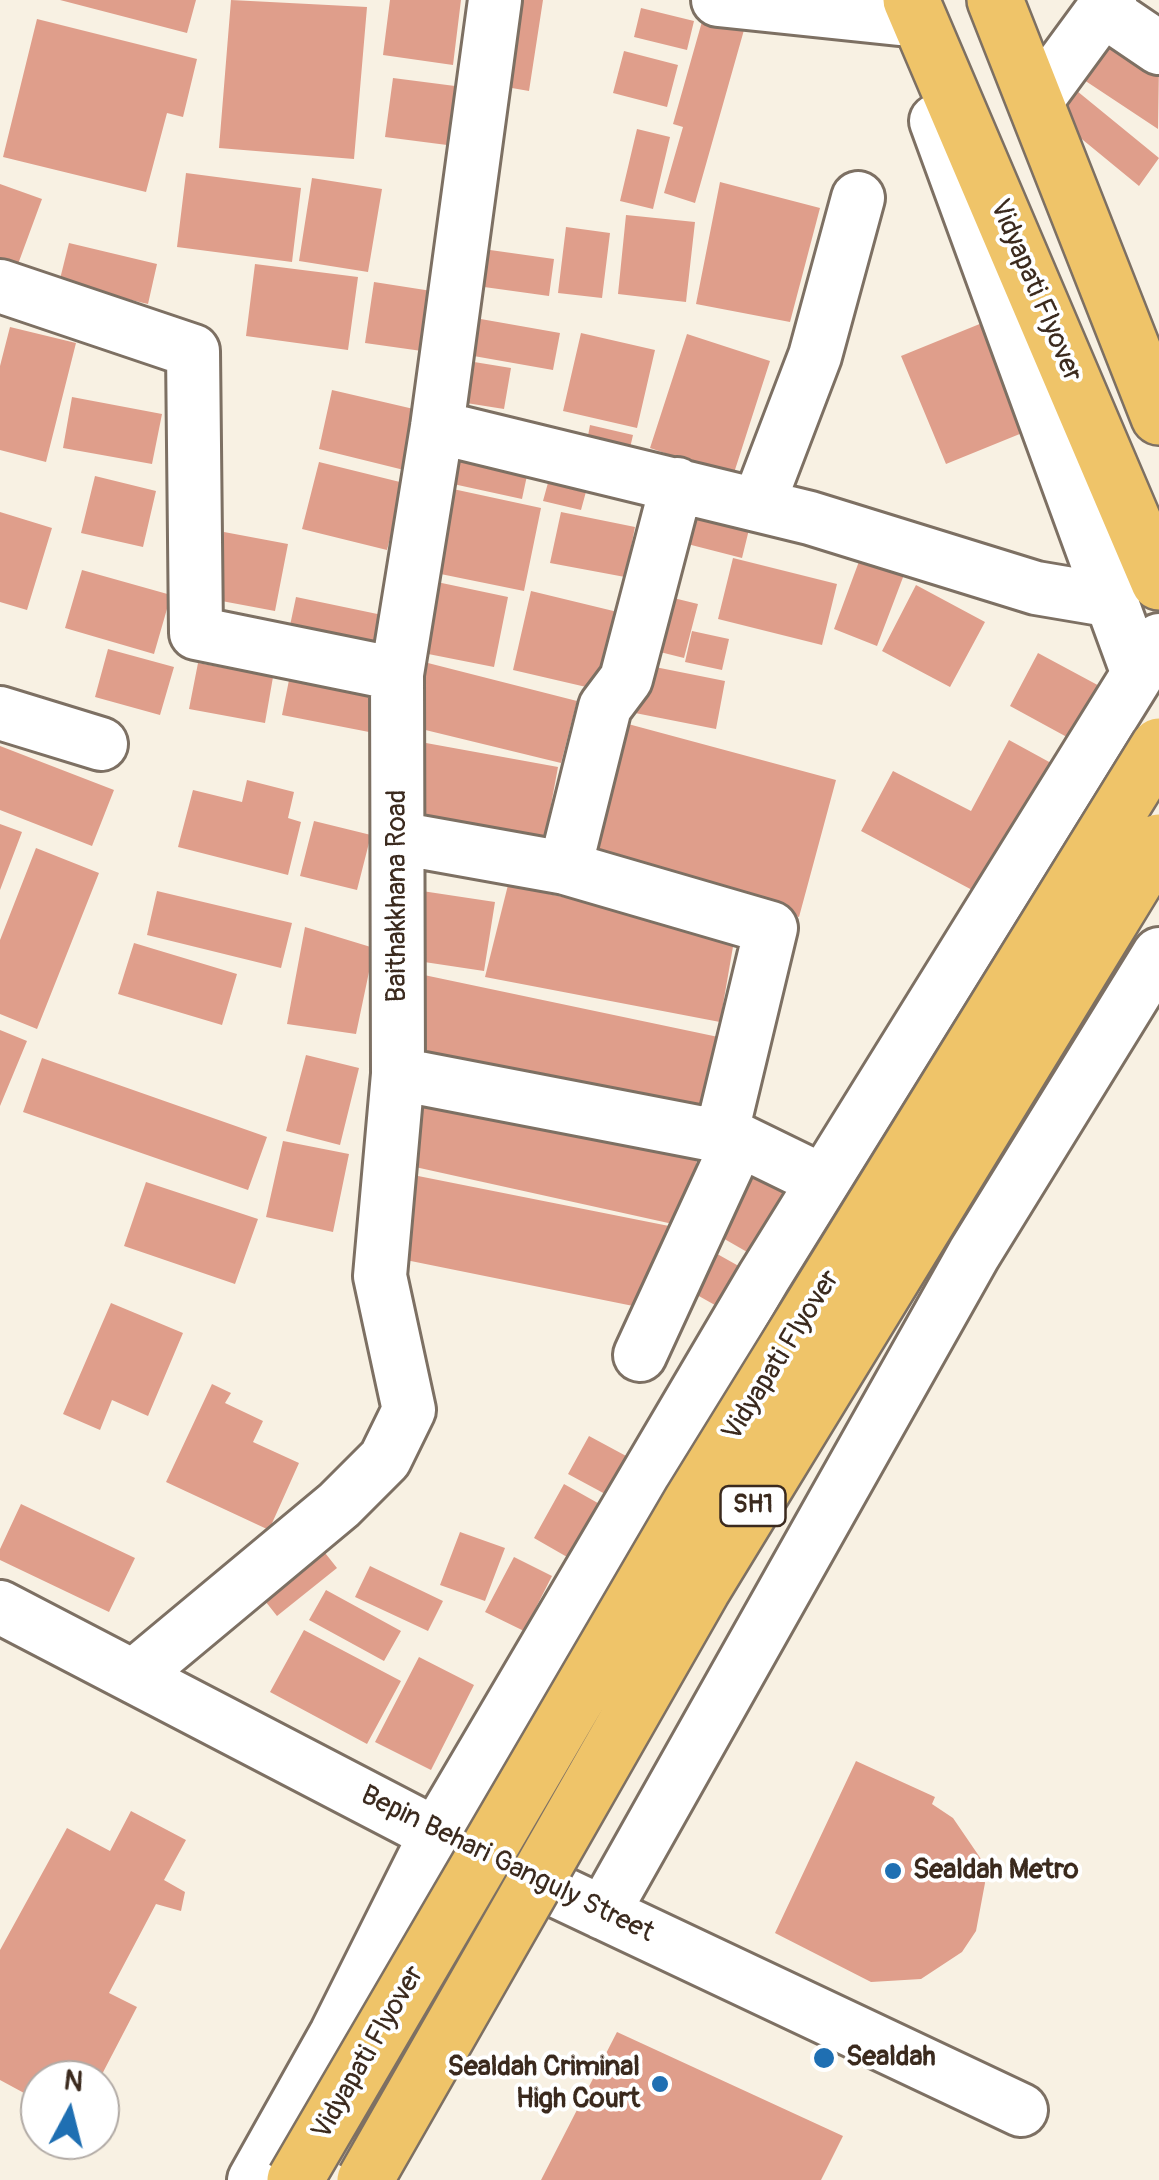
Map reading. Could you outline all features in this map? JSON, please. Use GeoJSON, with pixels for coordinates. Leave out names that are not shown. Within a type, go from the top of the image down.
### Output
{"type":"FeatureCollection","features":[{"type":"Feature","properties":{"kind":"main road"},"geometry":{"type":"LineString","coordinates":[[994,0],[1159,416]]}},
{"type":"Feature","properties":{"kind":"main road","name":"Vidyapati Flyover"},"geometry":{"type":"LineString","coordinates":[[901,6],[1136,592]]}},
{"type":"Feature","properties":{"kind":"main road","name":"Vidyapati Flyover"},"geometry":{"type":"LineString","coordinates":[[295,2180],[692,1501],[1159,746]]}},
{"type":"Feature","properties":{"kind":"main road","name":"Vidyapati Flyover"},"geometry":{"type":"LineString","coordinates":[[365,2180],[702,1590],[1159,842]]}},
{"type":"Feature","properties":{"kind":"street","name":"Baithakkhana Road"},"geometry":{"type":"LineString","coordinates":[[135,1674],[339,1505],[386,1460],[409,1410],[380,1276],[398,1074],[397,674],[437,426],[494,0]]}},
{"type":"Feature","properties":{"kind":"street"},"geometry":{"type":"LineString","coordinates":[[718,0],[901,6]]}},
{"type":"Feature","properties":{"kind":"street"},"geometry":{"type":"LineString","coordinates":[[1010,0],[1159,384]]}},
{"type":"Feature","properties":{"kind":"street"},"geometry":{"type":"LineString","coordinates":[[1044,90],[1106,5],[1159,48]]}},
{"type":"Feature","properties":{"kind":"street"},"geometry":{"type":"LineString","coordinates":[[758,505],[815,356],[858,198]]}},
{"type":"Feature","properties":{"kind":"street"},"geometry":{"type":"LineString","coordinates":[[0,286],[193,351],[196,633],[397,674]]}},
{"type":"Feature","properties":{"kind":"street"},"geometry":{"type":"LineString","coordinates":[[254,2180],[336,2034],[436,1834],[823,1182],[1148,657],[1136,592],[1036,588],[758,505],[437,426]]}},
{"type":"Feature","properties":{"kind":"street"},"geometry":{"type":"LineString","coordinates":[[564,868],[605,708],[626,679],[677,484]]}},
{"type":"Feature","properties":{"kind":"street"},"geometry":{"type":"LineString","coordinates":[[0,713],[101,744]]}},
{"type":"Feature","properties":{"kind":"street"},"geometry":{"type":"LineString","coordinates":[[398,838],[564,868],[771,928],[730,1138],[640,1355]]}},
{"type":"Feature","properties":{"kind":"street"},"geometry":{"type":"LineString","coordinates":[[603,1913],[974,1254],[1159,954]]}},
{"type":"Feature","properties":{"kind":"street"},"geometry":{"type":"LineString","coordinates":[[398,1074],[730,1138],[823,1182]]}},
{"type":"Feature","properties":{"kind":"street","name":"Bepin Behari Ganguly Street"},"geometry":{"type":"LineString","coordinates":[[0,1607],[436,1834],[1021,2110]]}},
{"type":"Feature","properties":{"kind":"building"},"geometry":{"type":"Polygon","coordinates":[[[60,0],[196,0],[187,33],[60,0]]]}},
{"type":"Feature","properties":{"kind":"building"},"geometry":{"type":"Polygon","coordinates":[[[231,0],[367,7],[354,159],[219,148],[231,0]]]}},
{"type":"Feature","properties":{"kind":"building"},"geometry":{"type":"Polygon","coordinates":[[[390,0],[461,0],[453,65],[383,55],[390,0]]]}},
{"type":"Feature","properties":{"kind":"building"},"geometry":{"type":"Polygon","coordinates":[[[501,0],[543,0],[529,91],[489,84],[501,0]]]}},
{"type":"Feature","properties":{"kind":"building"},"geometry":{"type":"Polygon","coordinates":[[[641,8],[694,21],[687,50],[634,37],[641,8]]]}},
{"type":"Feature","properties":{"kind":"building"},"geometry":{"type":"Polygon","coordinates":[[[703,18],[744,30],[695,203],[664,193],[683,127],[673,124],[703,18]]]}},
{"type":"Feature","properties":{"kind":"building"},"geometry":{"type":"Polygon","coordinates":[[[37,19],[197,59],[183,117],[167,113],[146,192],[3,157],[37,19]]]}},
{"type":"Feature","properties":{"kind":"building"},"geometry":{"type":"Polygon","coordinates":[[[1109,29],[1159,62],[1158,129],[1078,76],[1109,29]]]}},
{"type":"Feature","properties":{"kind":"building"},"geometry":{"type":"Polygon","coordinates":[[[624,51],[678,65],[667,107],[613,93],[624,51]]]}},
{"type":"Feature","properties":{"kind":"building"},"geometry":{"type":"Polygon","coordinates":[[[393,78],[455,86],[447,145],[385,137],[393,78]]]}},
{"type":"Feature","properties":{"kind":"building"},"geometry":{"type":"Polygon","coordinates":[[[1077,91],[1159,158],[1139,186],[1055,117],[1077,91]]]}},
{"type":"Feature","properties":{"kind":"building"},"geometry":{"type":"Polygon","coordinates":[[[637,129],[670,137],[653,209],[620,201],[637,129]]]}},
{"type":"Feature","properties":{"kind":"building"},"geometry":{"type":"Polygon","coordinates":[[[186,173],[301,188],[292,262],[177,247],[186,173]]]}},
{"type":"Feature","properties":{"kind":"building"},"geometry":{"type":"Polygon","coordinates":[[[312,178],[382,189],[368,272],[299,261],[312,178]]]}},
{"type":"Feature","properties":{"kind":"building"},"geometry":{"type":"Polygon","coordinates":[[[720,182],[820,208],[790,322],[696,304],[720,182]]]}},
{"type":"Feature","properties":{"kind":"building"},"geometry":{"type":"Polygon","coordinates":[[[0,184],[42,199],[14,275],[0,270],[0,184]]]}},
{"type":"Feature","properties":{"kind":"building"},"geometry":{"type":"Polygon","coordinates":[[[626,215],[695,222],[686,302],[618,294],[626,215]]]}},
{"type":"Feature","properties":{"kind":"building"},"geometry":{"type":"Polygon","coordinates":[[[566,227],[610,233],[602,298],[558,293],[566,227]]]}},
{"type":"Feature","properties":{"kind":"building"},"geometry":{"type":"Polygon","coordinates":[[[69,243],[157,264],[148,304],[59,283],[69,243]]]}},
{"type":"Feature","properties":{"kind":"building"},"geometry":{"type":"Polygon","coordinates":[[[483,249],[554,259],[549,296],[477,286],[483,249]]]}},
{"type":"Feature","properties":{"kind":"building"},"geometry":{"type":"Polygon","coordinates":[[[255,264],[358,277],[348,350],[246,336],[255,264]]]}},
{"type":"Feature","properties":{"kind":"building"},"geometry":{"type":"Polygon","coordinates":[[[374,282],[438,292],[429,352],[365,343],[374,282]]]}},
{"type":"Feature","properties":{"kind":"building"},"geometry":{"type":"Polygon","coordinates":[[[475,318],[560,333],[553,370],[468,355],[475,318]]]}},
{"type":"Feature","properties":{"kind":"building"},"geometry":{"type":"Polygon","coordinates":[[[987,321],[1032,429],[946,464],[901,356],[987,321]]]}},
{"type":"Feature","properties":{"kind":"building"},"geometry":{"type":"Polygon","coordinates":[[[10,327],[76,343],[46,462],[0,450],[0,366],[10,327]]]}},
{"type":"Feature","properties":{"kind":"building"},"geometry":{"type":"Polygon","coordinates":[[[581,333],[655,350],[637,428],[563,411],[581,333]]]}},
{"type":"Feature","properties":{"kind":"building"},"geometry":{"type":"Polygon","coordinates":[[[687,334],[770,361],[733,476],[650,448],[687,334]]]}},
{"type":"Feature","properties":{"kind":"building"},"geometry":{"type":"Polygon","coordinates":[[[468,361],[511,368],[504,409],[460,402],[468,361]]]}},
{"type":"Feature","properties":{"kind":"building"},"geometry":{"type":"Polygon","coordinates":[[[332,390],[418,410],[404,470],[319,449],[332,390]]]}},
{"type":"Feature","properties":{"kind":"building"},"geometry":{"type":"Polygon","coordinates":[[[72,397],[162,414],[152,464],[63,448],[72,397]]]}},
{"type":"Feature","properties":{"kind":"building"},"geometry":{"type":"Polygon","coordinates":[[[590,425],[633,435],[627,461],[585,452],[590,425]]]}},
{"type":"Feature","properties":{"kind":"building"},"geometry":{"type":"Polygon","coordinates":[[[454,436],[532,452],[522,499],[444,482],[454,436]]]}},
{"type":"Feature","properties":{"kind":"building"},"geometry":{"type":"Polygon","coordinates":[[[319,462],[404,483],[387,550],[302,529],[319,462]]]}},
{"type":"Feature","properties":{"kind":"building"},"geometry":{"type":"Polygon","coordinates":[[[552,468],[590,477],[581,510],[543,501],[552,468]]]}},
{"type":"Feature","properties":{"kind":"building"},"geometry":{"type":"Polygon","coordinates":[[[95,476],[156,491],[143,547],[81,533],[95,476]]]}},
{"type":"Feature","properties":{"kind":"building"},"geometry":{"type":"Polygon","coordinates":[[[439,486],[541,508],[524,591],[421,570],[439,486]]]}},
{"type":"Feature","properties":{"kind":"building"},"geometry":{"type":"Polygon","coordinates":[[[680,490],[754,509],[742,558],[668,539],[680,490]]]}},
{"type":"Feature","properties":{"kind":"building"},"geometry":{"type":"Polygon","coordinates":[[[0,512],[52,528],[27,610],[0,602],[0,512]]]}},
{"type":"Feature","properties":{"kind":"building"},"geometry":{"type":"Polygon","coordinates":[[[561,512],[635,527],[625,577],[550,563],[561,512]]]}},
{"type":"Feature","properties":{"kind":"building"},"geometry":{"type":"Polygon","coordinates":[[[224,532],[288,544],[275,611],[211,599],[224,532]]]}},
{"type":"Feature","properties":{"kind":"building"},"geometry":{"type":"Polygon","coordinates":[[[861,556],[905,572],[877,646],[834,629],[861,556]]]}},
{"type":"Feature","properties":{"kind":"building"},"geometry":{"type":"Polygon","coordinates":[[[733,558],[837,584],[822,645],[718,619],[733,558]]]}},
{"type":"Feature","properties":{"kind":"building"},"geometry":{"type":"Polygon","coordinates":[[[82,570],[171,595],[154,654],[65,628],[82,570]]]}},
{"type":"Feature","properties":{"kind":"building"},"geometry":{"type":"Polygon","coordinates":[[[418,578],[508,597],[494,667],[403,649],[418,578]]]}},
{"type":"Feature","properties":{"kind":"building"},"geometry":{"type":"Polygon","coordinates":[[[916,585],[985,622],[950,687],[882,651],[916,585]]]}},
{"type":"Feature","properties":{"kind":"building"},"geometry":{"type":"Polygon","coordinates":[[[531,591],[630,615],[612,693],[513,670],[531,591]]]}},
{"type":"Feature","properties":{"kind":"building"},"geometry":{"type":"Polygon","coordinates":[[[649,592],[698,604],[684,658],[636,646],[649,592]]]}},
{"type":"Feature","properties":{"kind":"building"},"geometry":{"type":"Polygon","coordinates":[[[296,597],[387,616],[379,654],[288,635],[296,597]]]}},
{"type":"Feature","properties":{"kind":"building"},"geometry":{"type":"Polygon","coordinates":[[[692,631],[729,639],[722,670],[685,662],[692,631]]]}},
{"type":"Feature","properties":{"kind":"building"},"geometry":{"type":"Polygon","coordinates":[[[108,649],[174,667],[160,715],[95,697],[108,649]]]}},
{"type":"Feature","properties":{"kind":"building"},"geometry":{"type":"Polygon","coordinates":[[[1038,653],[1105,689],[1076,742],[1010,706],[1038,653]]]}},
{"type":"Feature","properties":{"kind":"building"},"geometry":{"type":"Polygon","coordinates":[[[424,662],[577,701],[561,763],[409,726],[424,662]]]}},
{"type":"Feature","properties":{"kind":"building"},"geometry":{"type":"Polygon","coordinates":[[[198,663],[273,677],[265,723],[189,709],[198,663]]]}},
{"type":"Feature","properties":{"kind":"building"},"geometry":{"type":"Polygon","coordinates":[[[635,663],[725,681],[716,729],[625,711],[635,663]]]}},
{"type":"Feature","properties":{"kind":"building"},"geometry":{"type":"Polygon","coordinates":[[[291,670],[378,687],[369,732],[282,715],[291,670]]]}},
{"type":"Feature","properties":{"kind":"building"},"geometry":{"type":"Polygon","coordinates":[[[617,721],[836,780],[799,917],[579,857],[617,721]]]}},
{"type":"Feature","properties":{"kind":"building"},"geometry":{"type":"Polygon","coordinates":[[[1009,740],[1062,769],[991,900],[861,831],[893,771],[971,811],[1009,740]]]}},
{"type":"Feature","properties":{"kind":"building"},"geometry":{"type":"Polygon","coordinates":[[[426,743],[558,767],[543,848],[411,825],[426,743]]]}},
{"type":"Feature","properties":{"kind":"building"},"geometry":{"type":"Polygon","coordinates":[[[0,746],[114,790],[92,846],[0,810],[0,746]]]}},
{"type":"Feature","properties":{"kind":"building"},"geometry":{"type":"Polygon","coordinates":[[[247,780],[294,792],[288,818],[301,822],[288,875],[178,847],[193,790],[242,802],[247,780]]]}},
{"type":"Feature","properties":{"kind":"building"},"geometry":{"type":"Polygon","coordinates":[[[314,821],[371,835],[357,890],[300,876],[314,821]]]}},
{"type":"Feature","properties":{"kind":"building"},"geometry":{"type":"Polygon","coordinates":[[[0,824],[22,832],[0,890],[0,824]]]}},
{"type":"Feature","properties":{"kind":"building"},"geometry":{"type":"Polygon","coordinates":[[[36,848],[99,873],[37,1029],[0,1014],[0,940],[36,848]]]}},
{"type":"Feature","properties":{"kind":"building"},"geometry":{"type":"Polygon","coordinates":[[[508,885],[735,935],[720,1022],[485,977],[508,885]]]}},
{"type":"Feature","properties":{"kind":"building"},"geometry":{"type":"Polygon","coordinates":[[[157,891],[292,923],[281,968],[147,935],[157,891]]]}},
{"type":"Feature","properties":{"kind":"building"},"geometry":{"type":"Polygon","coordinates":[[[422,891],[495,902],[484,971],[411,960],[422,891]]]}},
{"type":"Feature","properties":{"kind":"building"},"geometry":{"type":"Polygon","coordinates":[[[305,927],[374,948],[356,1034],[287,1024],[305,927]]]}},
{"type":"Feature","properties":{"kind":"building"},"geometry":{"type":"Polygon","coordinates":[[[134,943],[237,974],[222,1025],[118,994],[134,943]]]}},
{"type":"Feature","properties":{"kind":"building"},"geometry":{"type":"Polygon","coordinates":[[[424,975],[723,1038],[713,1120],[406,1060],[424,975]]]}},
{"type":"Feature","properties":{"kind":"building"},"geometry":{"type":"Polygon","coordinates":[[[0,1030],[27,1041],[0,1106],[0,1030]]]}},
{"type":"Feature","properties":{"kind":"building"},"geometry":{"type":"Polygon","coordinates":[[[306,1055],[359,1068],[340,1145],[286,1131],[306,1055]]]}},
{"type":"Feature","properties":{"kind":"building"},"geometry":{"type":"Polygon","coordinates":[[[42,1058],[267,1137],[248,1190],[23,1112],[42,1058]]]}},
{"type":"Feature","properties":{"kind":"building"},"geometry":{"type":"Polygon","coordinates":[[[415,1081],[701,1143],[682,1226],[397,1163],[415,1081]]]}},
{"type":"Feature","properties":{"kind":"building"},"geometry":{"type":"Polygon","coordinates":[[[283,1141],[349,1154],[333,1232],[266,1217],[283,1141]]]}},
{"type":"Feature","properties":{"kind":"building"},"geometry":{"type":"Polygon","coordinates":[[[759,1158],[805,1186],[761,1260],[714,1233],[759,1158]]]}},
{"type":"Feature","properties":{"kind":"building"},"geometry":{"type":"Polygon","coordinates":[[[403,1173],[669,1226],[653,1310],[386,1256],[403,1173]]]}},
{"type":"Feature","properties":{"kind":"building"},"geometry":{"type":"Polygon","coordinates":[[[146,1182],[258,1219],[235,1284],[124,1246],[146,1182]]]}},
{"type":"Feature","properties":{"kind":"building"},"geometry":{"type":"Polygon","coordinates":[[[703,1246],[760,1278],[738,1318],[681,1286],[703,1246]]]}},
{"type":"Feature","properties":{"kind":"building"},"geometry":{"type":"Polygon","coordinates":[[[111,1303],[183,1333],[148,1416],[112,1400],[100,1430],[63,1414],[111,1303]]]}},
{"type":"Feature","properties":{"kind":"building"},"geometry":{"type":"Polygon","coordinates":[[[212,1384],[231,1393],[225,1403],[263,1421],[253,1442],[299,1463],[269,1530],[166,1482],[212,1384]]]}},
{"type":"Feature","properties":{"kind":"building"},"geometry":{"type":"Polygon","coordinates":[[[589,1436],[641,1464],[620,1502],[568,1474],[589,1436]]]}},
{"type":"Feature","properties":{"kind":"building"},"geometry":{"type":"Polygon","coordinates":[[[564,1484],[612,1511],[581,1565],[534,1538],[564,1484]]]}},
{"type":"Feature","properties":{"kind":"building"},"geometry":{"type":"Polygon","coordinates":[[[21,1504],[135,1558],[109,1612],[0,1560],[0,1549],[21,1504]]]}},
{"type":"Feature","properties":{"kind":"building"},"geometry":{"type":"Polygon","coordinates":[[[460,1532],[505,1548],[485,1601],[440,1585],[460,1532]]]}},
{"type":"Feature","properties":{"kind":"building"},"geometry":{"type":"Polygon","coordinates":[[[318,1544],[337,1568],[277,1616],[258,1592],[318,1544]]]}},
{"type":"Feature","properties":{"kind":"building"},"geometry":{"type":"Polygon","coordinates":[[[514,1557],[552,1576],[524,1631],[485,1612],[514,1557]]]}},
{"type":"Feature","properties":{"kind":"building"},"geometry":{"type":"Polygon","coordinates":[[[370,1566],[443,1601],[428,1631],[355,1597],[370,1566]]]}},
{"type":"Feature","properties":{"kind":"building"},"geometry":{"type":"Polygon","coordinates":[[[326,1590],[401,1631],[384,1661],[309,1620],[326,1590]]]}},
{"type":"Feature","properties":{"kind":"building"},"geometry":{"type":"Polygon","coordinates":[[[304,1630],[401,1681],[367,1744],[270,1692],[304,1630]]]}},
{"type":"Feature","properties":{"kind":"building"},"geometry":{"type":"Polygon","coordinates":[[[419,1657],[474,1685],[431,1770],[375,1742],[419,1657]]]}},
{"type":"Feature","properties":{"kind":"building","name":"Sealdah Metro"},"geometry":{"type":"Polygon","coordinates":[[[856,1761],[935,1797],[932,1804],[953,1818],[981,1859],[985,1883],[976,1931],[962,1952],[921,1979],[871,1982],[775,1933],[856,1761]]]}},
{"type":"Feature","properties":{"kind":"building"},"geometry":{"type":"Polygon","coordinates":[[[131,1811],[186,1840],[164,1880],[185,1892],[181,1911],[156,1904],[109,1993],[137,2007],[109,2060],[20,2060],[20,2091],[0,2080],[0,1950],[67,1828],[110,1851],[131,1811]]]}},
{"type":"Feature","properties":{"kind":"building","name":"Sealdah Criminal High Court"},"geometry":{"type":"Polygon","coordinates":[[[617,2032],[843,2136],[821,2180],[541,2180],[617,2032]]]}},
{"type":"Feature","properties":{"kind":"place","name":"Sealdah Metro"},"geometry":{"type":"Point","coordinates":[893,1871]}},
{"type":"Feature","properties":{"kind":"place","name":"Sealdah"},"geometry":{"type":"Point","coordinates":[824,2058]}},
{"type":"Feature","properties":{"kind":"place","name":"Sealdah Criminal High Court"},"geometry":{"type":"Point","coordinates":[660,2084]}}]}
